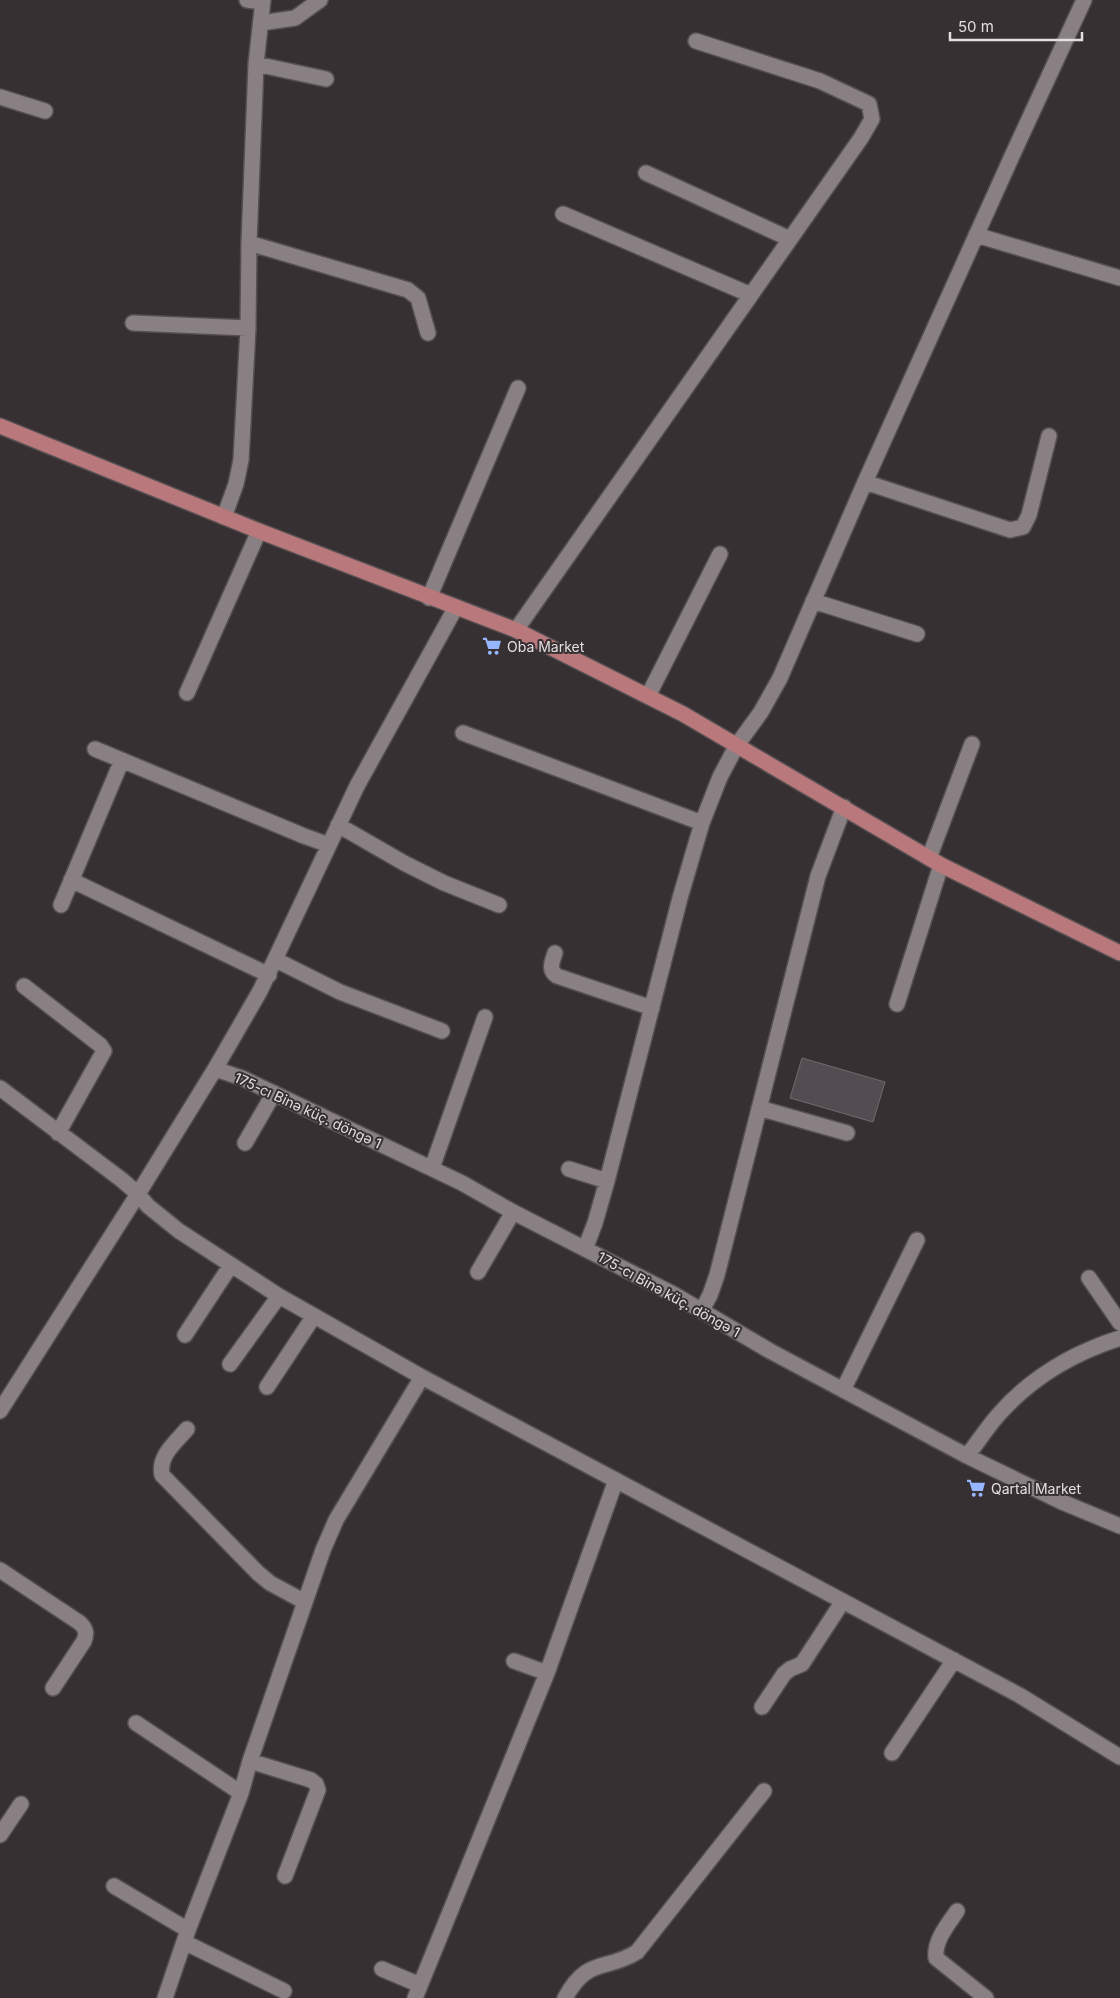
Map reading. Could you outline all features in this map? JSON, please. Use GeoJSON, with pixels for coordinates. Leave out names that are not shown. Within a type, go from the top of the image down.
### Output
{"type":"FeatureCollection","features":[{"type":"Feature","properties":{"kind":"main road"},"geometry":{"type":"LineString","coordinates":[[0,426],[259,531],[516,630],[648,696],[737,745],[935,861],[1120,953]]}},
{"type":"Feature","properties":{"kind":"street"},"geometry":{"type":"LineString","coordinates":[[224,517],[236,484],[241,460],[248,328],[249,243],[256,64],[263,1],[247,0]]}},
{"type":"Feature","properties":{"kind":"street"},"geometry":{"type":"LineString","coordinates":[[261,23],[295,18],[320,0]]}},
{"type":"Feature","properties":{"kind":"street"},"geometry":{"type":"LineString","coordinates":[[585,1249],[595,1223],[607,1181],[680,898],[702,823],[720,777],[737,745],[761,712],[775,687],[976,235],[1084,0]]}},
{"type":"Feature","properties":{"kind":"street"},"geometry":{"type":"LineString","coordinates":[[516,630],[872,120],[870,104],[820,81],[696,40]]}},
{"type":"Feature","properties":{"kind":"street"},"geometry":{"type":"LineString","coordinates":[[256,64],[326,80]]}},
{"type":"Feature","properties":{"kind":"street"},"geometry":{"type":"LineString","coordinates":[[0,96],[46,111]]}},
{"type":"Feature","properties":{"kind":"street"},"geometry":{"type":"LineString","coordinates":[[646,173],[790,239]]}},
{"type":"Feature","properties":{"kind":"street"},"geometry":{"type":"LineString","coordinates":[[563,214],[751,295]]}},
{"type":"Feature","properties":{"kind":"street"},"geometry":{"type":"LineString","coordinates":[[976,235],[1120,278]]}},
{"type":"Feature","properties":{"kind":"street"},"geometry":{"type":"LineString","coordinates":[[249,243],[408,290],[418,298],[428,333]]}},
{"type":"Feature","properties":{"kind":"street"},"geometry":{"type":"LineString","coordinates":[[133,324],[248,328]]}},
{"type":"Feature","properties":{"kind":"street"},"geometry":{"type":"LineString","coordinates":[[430,598],[518,388]]}},
{"type":"Feature","properties":{"kind":"street"},"geometry":{"type":"LineString","coordinates":[[865,482],[1010,530],[1023,527],[1029,515],[1049,436]]}},
{"type":"Feature","properties":{"kind":"street"},"geometry":{"type":"LineString","coordinates":[[187,693],[259,531]]}},
{"type":"Feature","properties":{"kind":"street"},"geometry":{"type":"LineString","coordinates":[[648,696],[720,554]]}},
{"type":"Feature","properties":{"kind":"street"},"geometry":{"type":"LineString","coordinates":[[813,601],[917,634]]}},
{"type":"Feature","properties":{"kind":"street"},"geometry":{"type":"LineString","coordinates":[[0,1411],[138,1194],[269,975],[357,786],[456,607]]}},
{"type":"Feature","properties":{"kind":"street"},"geometry":{"type":"LineString","coordinates":[[463,733],[702,823]]}},
{"type":"Feature","properties":{"kind":"street"},"geometry":{"type":"LineString","coordinates":[[897,1004],[935,861],[972,744]]}},
{"type":"Feature","properties":{"kind":"street"},"geometry":{"type":"LineString","coordinates":[[95,749],[329,845]]}},
{"type":"Feature","properties":{"kind":"street"},"geometry":{"type":"LineString","coordinates":[[61,905],[122,760]]}},
{"type":"Feature","properties":{"kind":"street"},"geometry":{"type":"LineString","coordinates":[[702,1310],[717,1276],[818,876],[844,807]]}},
{"type":"Feature","properties":{"kind":"street"},"geometry":{"type":"LineString","coordinates":[[338,825],[404,863],[444,883],[499,905]]}},
{"type":"Feature","properties":{"kind":"street"},"geometry":{"type":"LineString","coordinates":[[72,880],[269,975]]}},
{"type":"Feature","properties":{"kind":"street"},"geometry":{"type":"LineString","coordinates":[[555,953],[551,968],[552,973],[557,976],[652,1008]]}},
{"type":"Feature","properties":{"kind":"street"},"geometry":{"type":"LineString","coordinates":[[276,960],[340,992],[442,1031]]}},
{"type":"Feature","properties":{"kind":"street"},"geometry":{"type":"LineString","coordinates":[[24,986],[100,1045],[104,1051],[58,1133]]}},
{"type":"Feature","properties":{"kind":"street"},"geometry":{"type":"LineString","coordinates":[[432,1168],[485,1017]]}},
{"type":"Feature","properties":{"kind":"street","name":"175-cı Binə küç. döngə 1"},"geometry":{"type":"LineString","coordinates":[[214,1069],[242,1078],[432,1168],[513,1212],[639,1276],[702,1310],[770,1351],[967,1456],[1062,1502],[1120,1526]]}},
{"type":"Feature","properties":{"kind":"street"},"geometry":{"type":"LineString","coordinates":[[0,1088],[122,1180],[148,1206],[179,1231],[279,1296],[422,1377],[1019,1695],[1120,1757]]}},
{"type":"Feature","properties":{"kind":"street"},"geometry":{"type":"LineString","coordinates":[[245,1143],[274,1093]]}},
{"type":"Feature","properties":{"kind":"street"},"geometry":{"type":"LineString","coordinates":[[759,1108],[847,1133]]}},
{"type":"Feature","properties":{"kind":"street"},"geometry":{"type":"LineString","coordinates":[[569,1169],[607,1181]]}},
{"type":"Feature","properties":{"kind":"street"},"geometry":{"type":"LineString","coordinates":[[478,1272],[513,1212]]}},
{"type":"Feature","properties":{"kind":"street"},"geometry":{"type":"LineString","coordinates":[[843,1390],[917,1240]]}},
{"type":"Feature","properties":{"kind":"street"},"geometry":{"type":"LineString","coordinates":[[185,1335],[231,1265]]}},
{"type":"Feature","properties":{"kind":"street"},"geometry":{"type":"LineString","coordinates":[[1090,1278],[1120,1323]]}},
{"type":"Feature","properties":{"kind":"street"},"geometry":{"type":"LineString","coordinates":[[230,1364],[279,1296]]}},
{"type":"Feature","properties":{"kind":"street"},"geometry":{"type":"LineString","coordinates":[[267,1387],[314,1316]]}},
{"type":"Feature","properties":{"kind":"street"},"geometry":{"type":"LineString","coordinates":[[967,1456],[1000,1412],[1040,1376],[1064,1360],[1085,1350],[1120,1338]]}},
{"type":"Feature","properties":{"kind":"street"},"geometry":{"type":"LineString","coordinates":[[165,1998],[186,1936],[241,1792],[305,1602],[336,1520],[422,1377]]}},
{"type":"Feature","properties":{"kind":"street"},"geometry":{"type":"LineString","coordinates":[[187,1429],[164,1456],[160,1464],[162,1475],[258,1572],[270,1582],[305,1602]]}},
{"type":"Feature","properties":{"kind":"street"},"geometry":{"type":"LineString","coordinates":[[382,1969],[418,1991],[546,1672],[616,1480]]}},
{"type":"Feature","properties":{"kind":"street"},"geometry":{"type":"LineString","coordinates":[[0,1570],[85,1628],[86,1635],[84,1641],[53,1688]]}},
{"type":"Feature","properties":{"kind":"street"},"geometry":{"type":"LineString","coordinates":[[762,1707],[784,1674],[802,1664],[843,1600]]}},
{"type":"Feature","properties":{"kind":"street"},"geometry":{"type":"LineString","coordinates":[[892,1753],[954,1660]]}},
{"type":"Feature","properties":{"kind":"street"},"geometry":{"type":"LineString","coordinates":[[514,1661],[546,1672]]}},
{"type":"Feature","properties":{"kind":"street"},"geometry":{"type":"LineString","coordinates":[[136,1723],[241,1792]]}},
{"type":"Feature","properties":{"kind":"street"},"geometry":{"type":"LineString","coordinates":[[250,1761],[311,1780],[316,1784],[318,1790],[285,1876]]}},
{"type":"Feature","properties":{"kind":"street"},"geometry":{"type":"LineString","coordinates":[[565,1998],[573,1984],[587,1970],[626,1958],[637,1952],[764,1791]]}},
{"type":"Feature","properties":{"kind":"street"},"geometry":{"type":"LineString","coordinates":[[0,1835],[21,1804]]}},
{"type":"Feature","properties":{"kind":"street"},"geometry":{"type":"LineString","coordinates":[[114,1886],[186,1936],[284,1991]]}},
{"type":"Feature","properties":{"kind":"street"},"geometry":{"type":"LineString","coordinates":[[958,1911],[938,1941],[935,1950],[936,1958],[986,1998]]}},
{"type":"Feature","properties":{"kind":"building"},"geometry":{"type":"Polygon","coordinates":[[[802,1058],[885,1082],[873,1122],[790,1098],[802,1058]]]}},
{"type":"Feature","properties":{"kind":"place","name":"Oba Market"},"geometry":{"type":"Point","coordinates":[492,646]}},
{"type":"Feature","properties":{"kind":"place","name":"Qartal Market"},"geometry":{"type":"Point","coordinates":[976,1488]}}]}
